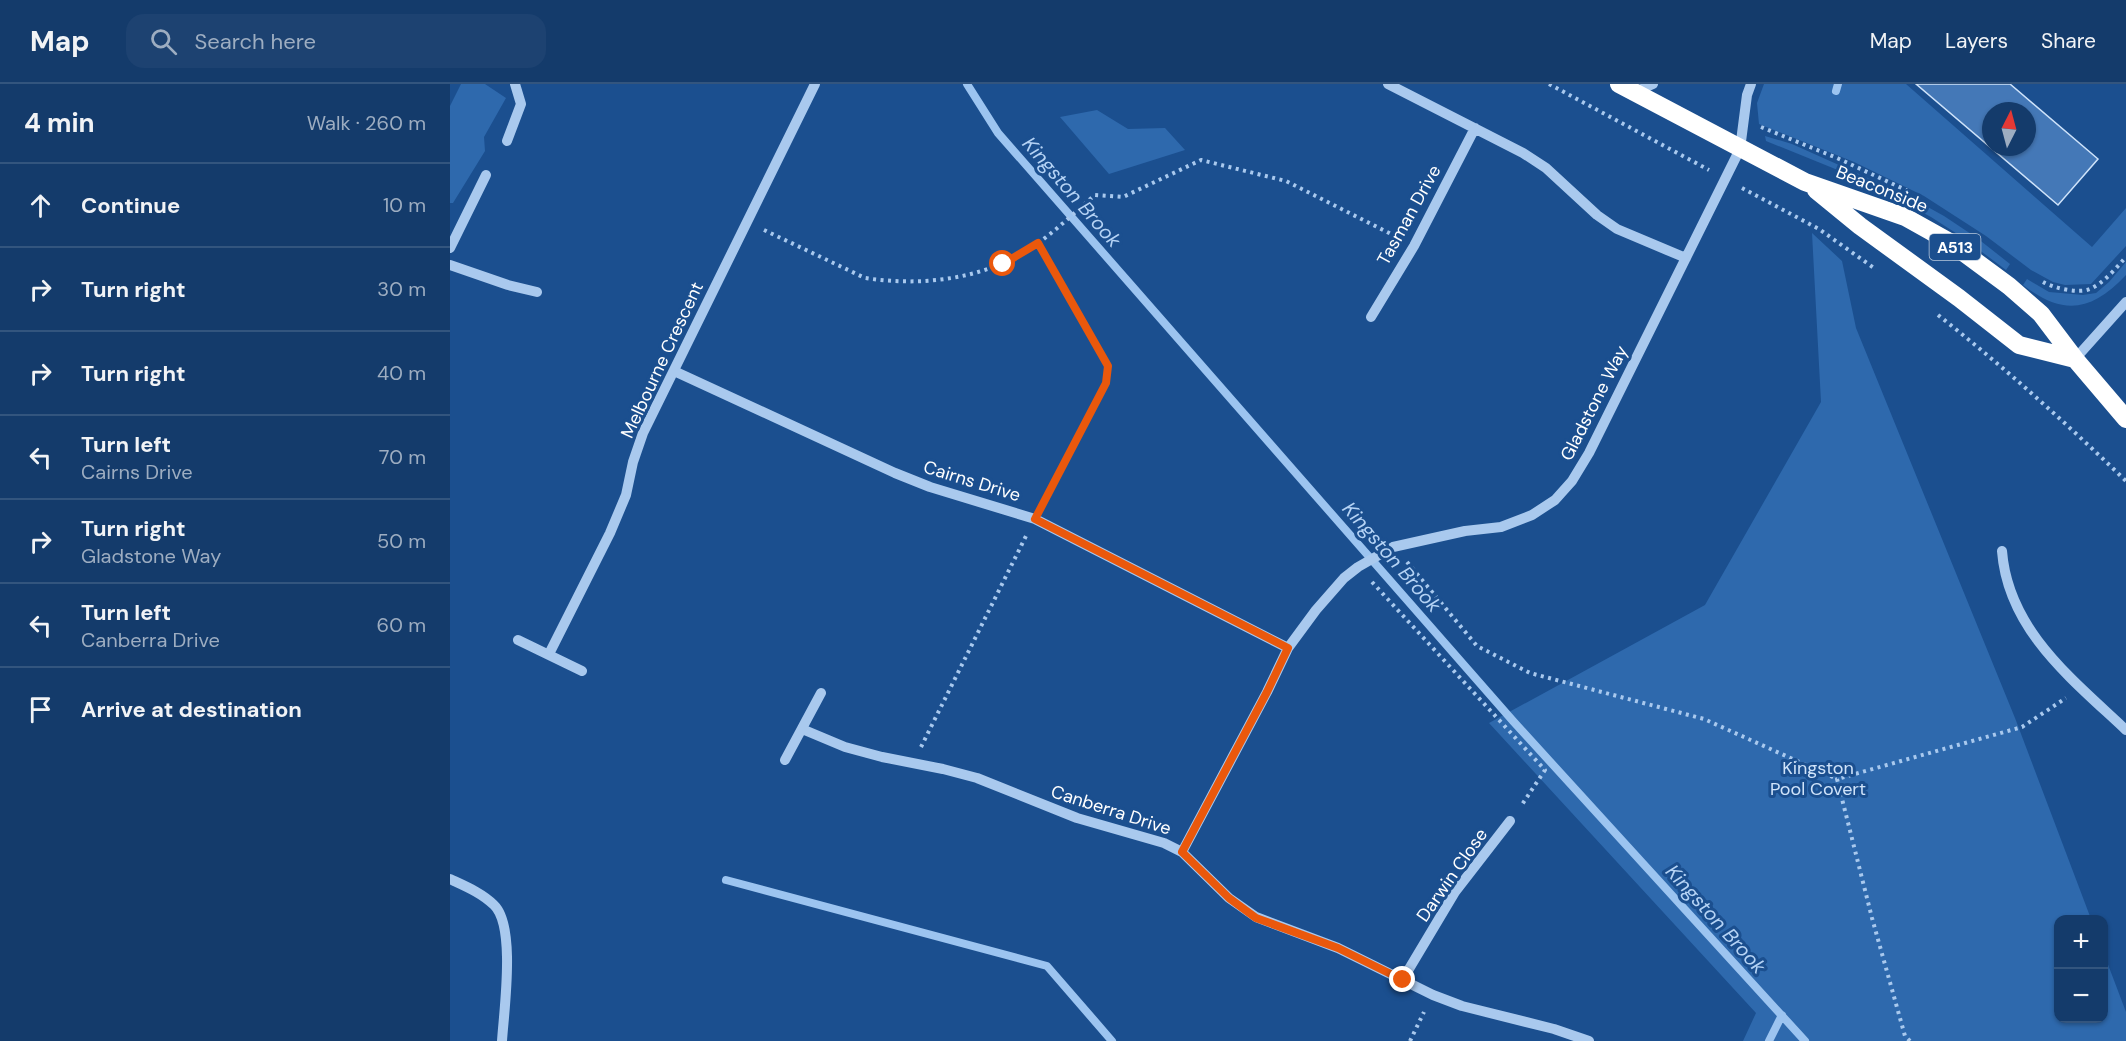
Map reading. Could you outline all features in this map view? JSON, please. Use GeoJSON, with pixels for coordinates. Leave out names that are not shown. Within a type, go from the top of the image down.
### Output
{"type":"FeatureCollection","features":[{"type":"Feature","properties":{"kind":"highway","name":"Beaconside"},"geometry":{"type":"LineString","coordinates":[[1627,88],[1805,182],[1905,217],[1948,241],[2009,286],[2042,314],[2126,419]]}},
{"type":"Feature","properties":{"kind":"highway","name":"Beaconside"},"geometry":{"type":"LineString","coordinates":[[1805,182],[2019,345],[2075,358]]}},
{"type":"Feature","properties":{"kind":"street"},"geometry":{"type":"LineString","coordinates":[[507,141],[521,104],[514,84]]}},
{"type":"Feature","properties":{"kind":"street","name":"Melbourne Crescent"},"geometry":{"type":"LineString","coordinates":[[549,654],[614,524],[626,495],[633,462],[643,434],[815,84]]}},
{"type":"Feature","properties":{"kind":"street"},"geometry":{"type":"LineString","coordinates":[[1388,84],[1523,153],[1546,168],[1597,215],[1617,229],[1686,258]]}},
{"type":"Feature","properties":{"kind":"street"},"geometry":{"type":"LineString","coordinates":[[1627,88],[1653,84]]}},
{"type":"Feature","properties":{"kind":"street","name":"Gladstone Way"},"geometry":{"type":"LineString","coordinates":[[1182,852],[1288,648],[1316,610],[1344,578],[1393,546],[1465,531],[1501,528],[1532,515],[1555,500],[1572,481],[1590,453],[1740,149],[1747,95],[1751,84]]}},
{"type":"Feature","properties":{"kind":"street","name":"Tasman Drive"},"geometry":{"type":"LineString","coordinates":[[1371,317],[1414,246],[1475,128]]}},
{"type":"Feature","properties":{"kind":"street"},"geometry":{"type":"LineString","coordinates":[[450,248],[486,175]]}},
{"type":"Feature","properties":{"kind":"street"},"geometry":{"type":"LineString","coordinates":[[450,265],[508,285],[537,292]]}},
{"type":"Feature","properties":{"kind":"street"},"geometry":{"type":"LineString","coordinates":[[2075,358],[2126,302]]}},
{"type":"Feature","properties":{"kind":"street","name":"Cairns Drive"},"geometry":{"type":"LineString","coordinates":[[674,371],[895,473],[930,487],[1035,519],[1288,648]]}},
{"type":"Feature","properties":{"kind":"street"},"geometry":{"type":"LineString","coordinates":[[2002,551],[2004,571],[2016,608],[2040,644],[2077,684],[2126,730]]}},
{"type":"Feature","properties":{"kind":"street"},"geometry":{"type":"LineString","coordinates":[[518,640],[582,671]]}},
{"type":"Feature","properties":{"kind":"street"},"geometry":{"type":"LineString","coordinates":[[785,760],[821,693]]}},
{"type":"Feature","properties":{"kind":"street","name":"Canberra Drive"},"geometry":{"type":"LineString","coordinates":[[802,729],[845,747],[977,778],[1077,818],[1164,843],[1182,852],[1229,898],[1256,918],[1338,948],[1433,995],[1462,1006],[1554,1029],[1589,1041]]}},
{"type":"Feature","properties":{"kind":"street","name":"Darwin Close"},"geometry":{"type":"LineString","coordinates":[[1403,980],[1455,892],[1510,821]]}},
{"type":"Feature","properties":{"kind":"street"},"geometry":{"type":"LineString","coordinates":[[450,879],[480,894],[495,905],[503,917],[507,938],[502,1041]]}},
{"type":"Feature","properties":{"kind":"path"},"geometry":{"type":"LineString","coordinates":[[1549,84],[1697,164]]}},
{"type":"Feature","properties":{"kind":"path"},"geometry":{"type":"LineString","coordinates":[[747,222],[865,278],[883,281],[928,282],[968,275],[1003,264],[1038,243],[1095,195],[1123,197],[1201,160],[1286,181],[1414,246]]}},
{"type":"Feature","properties":{"kind":"path"},"geometry":{"type":"LineString","coordinates":[[1758,197],[1819,229],[1875,269]]}},
{"type":"Feature","properties":{"kind":"path"},"geometry":{"type":"LineString","coordinates":[[912,764],[1106,383],[1108,366],[1038,243]]}},
{"type":"Feature","properties":{"kind":"path"},"geometry":{"type":"LineString","coordinates":[[2040,280],[2048,285],[2070,290],[2089,289],[2114,271],[2126,257]]}},
{"type":"Feature","properties":{"kind":"path"},"geometry":{"type":"LineString","coordinates":[[1931,309],[1991,356],[2126,481]]}},
{"type":"Feature","properties":{"kind":"path"},"geometry":{"type":"LineString","coordinates":[[1393,546],[1478,646],[1530,673],[1704,719],[1837,779],[2022,727],[2077,684]]}},
{"type":"Feature","properties":{"kind":"path"},"geometry":{"type":"LineString","coordinates":[[1358,567],[1545,770],[1510,821]]}},
{"type":"Feature","properties":{"kind":"path"},"geometry":{"type":"LineString","coordinates":[[1837,779],[1872,918],[1905,1036],[1910,1041]]}},
{"type":"Feature","properties":{"kind":"path"},"geometry":{"type":"LineString","coordinates":[[1410,1041],[1433,995]]}},
{"type":"Feature","properties":{"kind":"green space"},"geometry":{"type":"Polygon","coordinates":[[[461,84],[485,84],[506,98],[484,137],[485,151],[453,203],[450,203],[450,106],[461,84]]]}},
{"type":"Feature","properties":{"kind":"green space"},"geometry":{"type":"Polygon","coordinates":[[[1764,84],[1906,84],[1982,151],[1982,156],[1988,156],[2092,247],[2126,208],[2126,246],[2091,284],[2065,285],[2053,282],[2031,270],[1986,236],[1924,196],[1854,162],[1759,124],[1757,103],[1764,84]]]}},
{"type":"Feature","properties":{"kind":"green space"},"geometry":{"type":"Polygon","coordinates":[[[1097,110],[1128,129],[1165,128],[1185,150],[1109,174],[1060,117],[1097,110]]]}},
{"type":"Feature","properties":{"kind":"green space"},"geometry":{"type":"Polygon","coordinates":[[[1765,136],[1792,144],[1906,195],[1944,216],[2010,264],[2006,270],[1931,217],[1850,175],[1766,141],[1765,136]]]}},
{"type":"Feature","properties":{"kind":"green space","name":"Kingston Pool Covert"},"geometry":{"type":"Polygon","coordinates":[[[1812,233],[1842,261],[1856,328],[2015,718],[2089,915],[2054,915],[2054,1023],[2108,1023],[2108,965],[2126,1012],[2126,1041],[1743,1041],[1756,1013],[1489,723],[1705,605],[1821,402],[1812,233]]]}},
{"type":"Feature","properties":{"kind":"green space"},"geometry":{"type":"Polygon","coordinates":[[[2126,262],[2126,275],[2113,287],[2101,297],[2076,306],[2051,302],[2023,285],[2027,279],[2049,292],[2083,295],[2096,293],[2126,262]]]}},
{"type":"Feature","properties":{"kind":"building"},"geometry":{"type":"Polygon","coordinates":[[[1916,84],[2010,84],[2031,102],[1982,102],[1982,140],[1916,84]]]}},
{"type":"Feature","properties":{"kind":"building"},"geometry":{"type":"Polygon","coordinates":[[[2036,106],[2098,159],[2058,205],[2000,156],[2036,156],[2036,106]]]}},
{"type":"Feature","properties":{"kind":"waterway","name":"Kingston Brook"},"geometry":{"type":"LineString","coordinates":[[967,84],[998,133],[1513,721],[1805,1041]]}},
{"type":"Feature","properties":{"kind":"waterway"},"geometry":{"type":"LineString","coordinates":[[1836,91],[1838,84]]}},
{"type":"Feature","properties":{"kind":"waterway"},"geometry":{"type":"LineString","coordinates":[[726,880],[1047,966],[1112,1041]]}},
{"type":"Feature","properties":{"kind":"waterway"},"geometry":{"type":"LineString","coordinates":[[1769,1041],[1782,1015]]}},
{"type":"Feature","properties":{"kind":"route"},"geometry":{"type":"LineString","coordinates":[[1003,264],[1038,243],[1108,366],[1106,383],[1035,519],[1288,648],[1182,852],[1229,898],[1256,918],[1338,948],[1403,980]]}}]}
